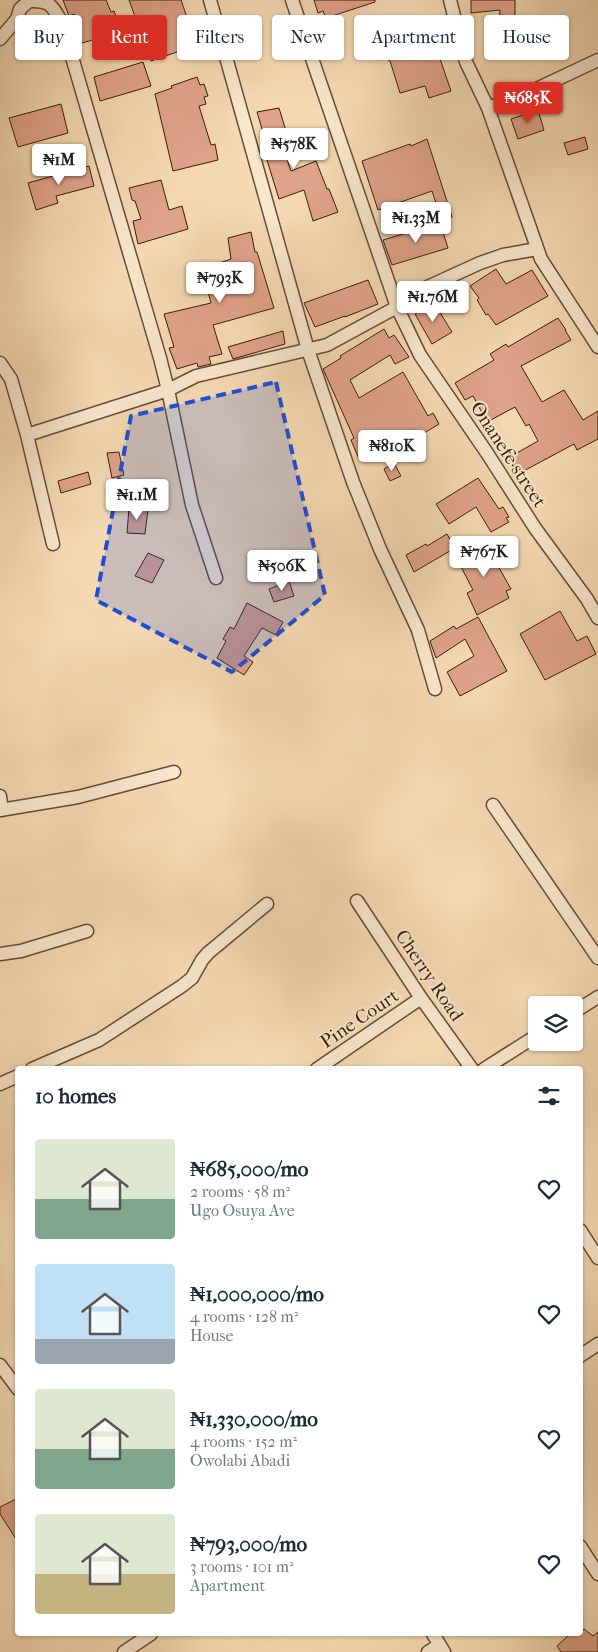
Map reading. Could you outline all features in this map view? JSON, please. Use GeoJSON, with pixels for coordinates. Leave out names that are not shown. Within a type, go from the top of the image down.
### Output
{"type":"FeatureCollection","features":[{"type":"Feature","properties":{"kind":"street"},"geometry":{"type":"LineString","coordinates":[[0,39],[17,19],[23,2],[43,0],[53,7],[62,23],[158,348],[192,505],[216,578]]}},
{"type":"Feature","properties":{"kind":"street"},"geometry":{"type":"LineString","coordinates":[[210,0],[308,350],[353,482],[380,549],[418,630],[435,688]]}},
{"type":"Feature","properties":{"kind":"street","name":"Onanefe street"},"geometry":{"type":"LineString","coordinates":[[292,0],[397,306],[420,355],[487,453],[535,528],[587,599],[598,618]]}},
{"type":"Feature","properties":{"kind":"street"},"geometry":{"type":"LineString","coordinates":[[450,0],[466,62],[488,108],[537,249],[550,275],[598,347]]}},
{"type":"Feature","properties":{"kind":"street"},"geometry":{"type":"LineString","coordinates":[[488,108],[528,93],[598,60]]}},
{"type":"Feature","properties":{"kind":"street"},"geometry":{"type":"LineString","coordinates":[[27,435],[168,390],[196,376],[327,345],[397,306],[423,289],[480,262],[503,255],[537,249]]}},
{"type":"Feature","properties":{"kind":"street"},"geometry":{"type":"LineString","coordinates":[[0,364],[12,379],[53,544]]}},
{"type":"Feature","properties":{"kind":"street"},"geometry":{"type":"LineString","coordinates":[[0,796],[1,810],[78,796],[174,772]]}},
{"type":"Feature","properties":{"kind":"street"},"geometry":{"type":"LineString","coordinates":[[493,805],[598,958]]}},
{"type":"Feature","properties":{"kind":"street","name":"Cherry Road"},"geometry":{"type":"LineString","coordinates":[[357,901],[421,998],[470,1066]]}},
{"type":"Feature","properties":{"kind":"street"},"geometry":{"type":"LineString","coordinates":[[39,1066],[99,1040],[182,986],[192,978],[208,953],[267,904]]}},
{"type":"Feature","properties":{"kind":"street"},"geometry":{"type":"LineString","coordinates":[[0,954],[21,951],[87,931]]}},
{"type":"Feature","properties":{"kind":"street"},"geometry":{"type":"LineString","coordinates":[[583,1006],[598,997]]}},
{"type":"Feature","properties":{"kind":"street","name":"Pine Court"},"geometry":{"type":"LineString","coordinates":[[321,1066],[421,998]]}},
{"type":"Feature","properties":{"kind":"street"},"geometry":{"type":"LineString","coordinates":[[489,1066],[528,1041]]}},
{"type":"Feature","properties":{"kind":"street"},"geometry":{"type":"LineString","coordinates":[[0,1084],[15,1077]]}},
{"type":"Feature","properties":{"kind":"street"},"geometry":{"type":"LineString","coordinates":[[583,1235],[598,1258]]}},
{"type":"Feature","properties":{"kind":"street"},"geometry":{"type":"LineString","coordinates":[[583,1354],[598,1344]]}},
{"type":"Feature","properties":{"kind":"street"},"geometry":{"type":"LineString","coordinates":[[0,1365],[15,1385]]}},
{"type":"Feature","properties":{"kind":"street"},"geometry":{"type":"LineString","coordinates":[[583,1550],[597,1570]]}},
{"type":"Feature","properties":{"kind":"street"},"geometry":{"type":"LineString","coordinates":[[124,1652],[148,1636]]}},
{"type":"Feature","properties":{"kind":"street"},"geometry":{"type":"LineString","coordinates":[[428,1652],[439,1643]]}},
{"type":"Feature","properties":{"kind":"highlighted area"},"geometry":{"type":"Polygon","coordinates":[[[276,382],[325,595],[232,672],[96,600],[131,416],[276,382]]]}},
{"type":"Feature","properties":{"kind":"building"},"geometry":{"type":"Polygon","coordinates":[[[63,0],[106,0],[111,12],[114,11],[116,15],[92,15],[92,40],[82,43],[82,15],[69,15],[63,0]]]}},
{"type":"Feature","properties":{"kind":"building"},"geometry":{"type":"Polygon","coordinates":[[[129,0],[181,0],[186,15],[177,15],[177,52],[167,55],[167,15],[134,15],[129,0]]]}},
{"type":"Feature","properties":{"kind":"building"},"geometry":{"type":"Polygon","coordinates":[[[314,0],[375,0],[375,2],[335,15],[325,15],[323,11],[318,13],[314,0]]]}},
{"type":"Feature","properties":{"kind":"building"},"geometry":{"type":"Polygon","coordinates":[[[471,0],[515,0],[515,15],[500,15],[500,10],[471,13],[471,0]]]}},
{"type":"Feature","properties":{"kind":"building"},"geometry":{"type":"Polygon","coordinates":[[[440,60],[451,91],[429,98],[425,86],[400,93],[389,61],[440,60]]]}},
{"type":"Feature","properties":{"kind":"building"},"geometry":{"type":"Polygon","coordinates":[[[143,62],[151,86],[100,101],[94,77],[143,62]]]}},
{"type":"Feature","properties":{"kind":"building"},"geometry":{"type":"Polygon","coordinates":[[[197,77],[200,85],[204,84],[208,96],[204,97],[206,104],[199,106],[211,145],[215,144],[218,160],[173,171],[155,94],[197,77]]]}},
{"type":"Feature","properties":{"kind":"building"},"geometry":{"type":"Polygon","coordinates":[[[61,104],[68,133],[18,147],[9,118],[61,104]]]}},
{"type":"Feature","properties":{"kind":"building"},"geometry":{"type":"Polygon","coordinates":[[[279,108],[286,131],[278,133],[291,171],[316,161],[338,212],[313,221],[304,190],[279,199],[263,147],[267,146],[257,112],[279,108]]]}},
{"type":"Feature","properties":{"kind":"building"},"geometry":{"type":"Polygon","coordinates":[[[538,110],[544,130],[518,139],[511,119],[538,110]]]}},
{"type":"Feature","properties":{"kind":"building"},"geometry":{"type":"Polygon","coordinates":[[[585,137],[588,149],[568,155],[564,143],[585,137]]]}},
{"type":"Feature","properties":{"kind":"building"},"geometry":{"type":"Polygon","coordinates":[[[427,139],[452,217],[442,221],[432,191],[378,210],[362,161],[410,144],[411,146],[427,139]]]}},
{"type":"Feature","properties":{"kind":"building"},"geometry":{"type":"Polygon","coordinates":[[[89,166],[94,186],[56,196],[58,203],[36,210],[28,183],[89,166]]]}},
{"type":"Feature","properties":{"kind":"building"},"geometry":{"type":"Polygon","coordinates":[[[161,180],[169,210],[182,206],[188,229],[138,244],[133,221],[141,219],[135,201],[132,200],[129,188],[161,180]]]}},
{"type":"Feature","properties":{"kind":"building"},"geometry":{"type":"Polygon","coordinates":[[[440,223],[448,248],[392,265],[383,240],[440,223]]]}},
{"type":"Feature","properties":{"kind":"building"},"geometry":{"type":"Polygon","coordinates":[[[251,232],[255,252],[257,252],[274,308],[213,325],[222,354],[209,357],[211,364],[198,367],[197,363],[177,369],[169,348],[174,347],[164,314],[211,303],[202,269],[231,259],[228,238],[251,232]]]}},
{"type":"Feature","properties":{"kind":"building"},"geometry":{"type":"Polygon","coordinates":[[[496,269],[506,284],[532,270],[548,296],[496,325],[488,314],[486,315],[477,300],[479,298],[470,286],[496,269]]]}},
{"type":"Feature","properties":{"kind":"building"},"geometry":{"type":"Polygon","coordinates":[[[368,280],[378,304],[315,327],[304,303],[368,280]]]}},
{"type":"Feature","properties":{"kind":"building"},"geometry":{"type":"Polygon","coordinates":[[[434,303],[452,332],[432,344],[415,314],[434,303]]]}},
{"type":"Feature","properties":{"kind":"building"},"geometry":{"type":"Polygon","coordinates":[[[558,318],[571,340],[521,366],[542,402],[564,390],[583,420],[598,411],[598,439],[577,450],[574,444],[518,474],[508,458],[538,441],[529,424],[526,426],[515,407],[487,422],[473,396],[465,400],[455,383],[494,360],[490,354],[506,344],[508,347],[558,318]]]}},
{"type":"Feature","properties":{"kind":"building"},"geometry":{"type":"Polygon","coordinates":[[[384,329],[389,338],[394,335],[409,357],[395,364],[390,355],[350,380],[359,398],[403,372],[428,416],[433,413],[439,424],[416,438],[359,459],[351,440],[354,438],[323,369],[341,358],[340,356],[384,329]]]}},
{"type":"Feature","properties":{"kind":"building"},"geometry":{"type":"Polygon","coordinates":[[[283,331],[285,344],[233,359],[228,347],[283,331]]]}},
{"type":"Feature","properties":{"kind":"building"},"geometry":{"type":"Polygon","coordinates":[[[119,452],[124,475],[112,478],[107,453],[119,452]]]}},
{"type":"Feature","properties":{"kind":"building"},"geometry":{"type":"Polygon","coordinates":[[[394,463],[401,476],[390,481],[384,469],[394,463]]]}},
{"type":"Feature","properties":{"kind":"building"},"geometry":{"type":"Polygon","coordinates":[[[88,472],[91,484],[61,493],[58,481],[88,472]]]}},
{"type":"Feature","properties":{"kind":"building"},"geometry":{"type":"Polygon","coordinates":[[[478,478],[499,509],[503,507],[509,517],[506,518],[509,522],[491,532],[476,507],[449,524],[436,504],[478,478]]]}},
{"type":"Feature","properties":{"kind":"building"},"geometry":{"type":"Polygon","coordinates":[[[129,508],[148,509],[145,534],[127,533],[129,508]]]}},
{"type":"Feature","properties":{"kind":"building"},"geometry":{"type":"Polygon","coordinates":[[[447,534],[455,548],[414,572],[406,555],[426,544],[427,546],[447,534]]]}},
{"type":"Feature","properties":{"kind":"building"},"geometry":{"type":"Polygon","coordinates":[[[489,542],[501,564],[498,566],[511,589],[506,591],[509,598],[477,615],[467,593],[473,590],[457,559],[489,542]]]}},
{"type":"Feature","properties":{"kind":"building"},"geometry":{"type":"Polygon","coordinates":[[[148,553],[164,560],[152,583],[135,576],[148,553]]]}},
{"type":"Feature","properties":{"kind":"building"},"geometry":{"type":"Polygon","coordinates":[[[289,581],[294,596],[274,602],[269,589],[289,581]]]}},
{"type":"Feature","properties":{"kind":"building"},"geometry":{"type":"Polygon","coordinates":[[[247,603],[283,622],[276,635],[262,628],[244,656],[253,662],[244,675],[217,658],[226,641],[223,639],[230,627],[234,629],[247,603]]]}},
{"type":"Feature","properties":{"kind":"building"},"geometry":{"type":"Polygon","coordinates":[[[560,611],[577,641],[587,636],[596,654],[545,680],[520,634],[560,611]]]}},
{"type":"Feature","properties":{"kind":"building"},"geometry":{"type":"Polygon","coordinates":[[[478,617],[507,671],[460,696],[447,672],[474,656],[465,639],[436,658],[430,641],[454,626],[456,629],[478,617]]]}},
{"type":"Feature","properties":{"kind":"building"},"geometry":{"type":"Polygon","coordinates":[[[15,1500],[15,1537],[0,1514],[0,1507],[15,1500]]]}},
{"type":"Feature","properties":{"kind":"building"},"geometry":{"type":"Polygon","coordinates":[[[584,1629],[593,1636],[598,1632],[598,1652],[561,1652],[557,1646],[568,1636],[583,1636],[584,1629]]]}}]}
